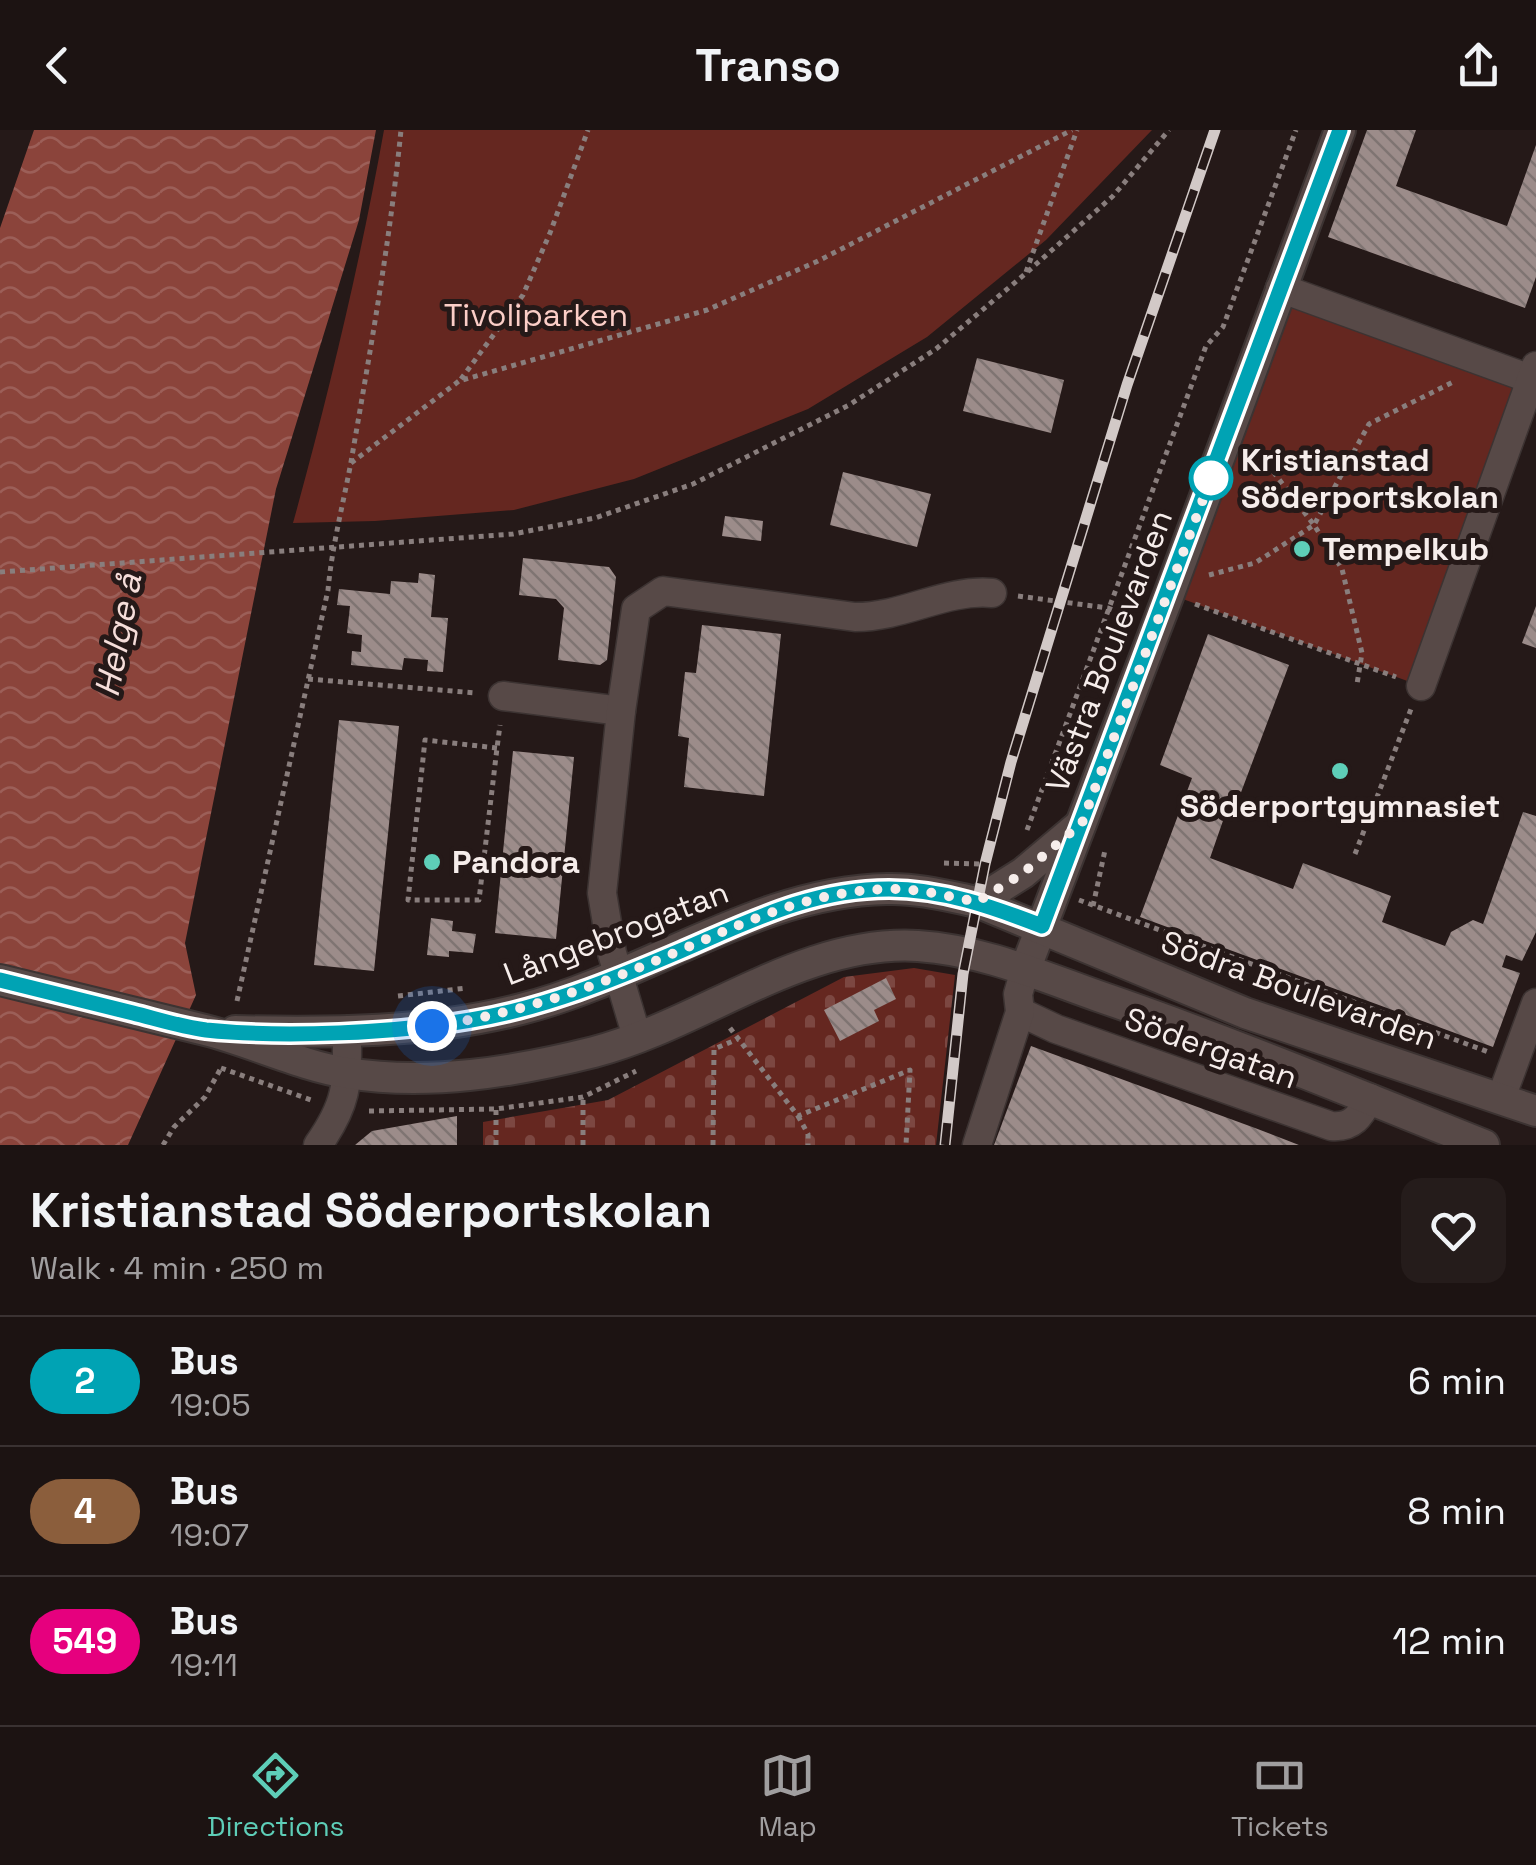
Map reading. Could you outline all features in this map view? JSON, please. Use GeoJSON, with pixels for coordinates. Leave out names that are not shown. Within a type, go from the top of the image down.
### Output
{"type":"FeatureCollection","features":[{"type":"Feature","properties":{"kind":"main road","name":"Västra Boulevarden"},"geometry":{"type":"LineString","coordinates":[[1025,970],[1340,130]]}},
{"type":"Feature","properties":{"kind":"main road"},"geometry":{"type":"LineString","coordinates":[[977,902],[1023,873],[1082,823]]}},
{"type":"Feature","properties":{"kind":"main road","name":"Långebrogatan"},"geometry":{"type":"LineString","coordinates":[[216,1031],[347,1031],[471,1020],[523,1009],[619,976],[747,919],[843,893],[888,889],[933,893],[977,902],[1042,926]]}},
{"type":"Feature","properties":{"kind":"main road","name":"Södra Boulevarden"},"geometry":{"type":"LineString","coordinates":[[1042,926],[1245,1013],[1536,1111]]}},
{"type":"Feature","properties":{"kind":"main road","name":"Långebrogatan"},"geometry":{"type":"LineString","coordinates":[[0,980],[216,1031],[290,1058],[347,1073],[454,1077],[504,1072],[600,1050],[797,969],[851,954],[916,946],[968,952],[1025,970]]}},
{"type":"Feature","properties":{"kind":"main road"},"geometry":{"type":"LineString","coordinates":[[1025,970],[1214,1036],[1484,1145],[1501,1098]]}},
{"type":"Feature","properties":{"kind":"street"},"geometry":{"type":"LineString","coordinates":[[1280,288],[1486,363],[1535,375],[1421,686]]}},
{"type":"Feature","properties":{"kind":"street"},"geometry":{"type":"LineString","coordinates":[[637,1038],[602,893],[636,609],[663,591],[878,617],[924,606],[952,594],[992,592]]}},
{"type":"Feature","properties":{"kind":"street"},"geometry":{"type":"LineString","coordinates":[[503,696],[621,710]]}},
{"type":"Feature","properties":{"kind":"street"},"geometry":{"type":"LineString","coordinates":[[977,1145],[1020,1012],[1018,994],[1025,970]]}},
{"type":"Feature","properties":{"kind":"street"},"geometry":{"type":"LineString","coordinates":[[1501,1098],[1536,1003]]}},
{"type":"Feature","properties":{"kind":"street","name":"Södergatan"},"geometry":{"type":"LineString","coordinates":[[1020,1012],[1056,1029],[1330,1126],[1356,1121],[1370,1098]]}},
{"type":"Feature","properties":{"kind":"street"},"geometry":{"type":"LineString","coordinates":[[318,1145],[341,1110],[347,1073],[347,1031]]}},
{"type":"Feature","properties":{"kind":"path"},"geometry":{"type":"LineString","coordinates":[[163,1145],[174,1126],[205,1096],[221,1068],[216,1031],[236,1004],[328,590],[332,547],[351,463],[392,220],[401,130]]}},
{"type":"Feature","properties":{"kind":"path"},"geometry":{"type":"LineString","coordinates":[[351,463],[460,381],[524,295],[588,130]]}},
{"type":"Feature","properties":{"kind":"path"},"geometry":{"type":"LineString","coordinates":[[460,381],[707,310],[818,261],[1074,130]]}},
{"type":"Feature","properties":{"kind":"path"},"geometry":{"type":"LineString","coordinates":[[1025,274],[1074,130]]}},
{"type":"Feature","properties":{"kind":"path"},"geometry":{"type":"LineString","coordinates":[[0,572],[513,534],[595,518],[693,484],[849,405],[936,349],[1113,196],[1169,130]]}},
{"type":"Feature","properties":{"kind":"path"},"geometry":{"type":"LineString","coordinates":[[1021,843],[1206,346],[1223,327],[1296,130]]}},
{"type":"Feature","properties":{"kind":"path"},"geometry":{"type":"LineString","coordinates":[[1206,576],[1255,564],[1314,525],[1370,424],[1486,363]]}},
{"type":"Feature","properties":{"kind":"path"},"geometry":{"type":"LineString","coordinates":[[1253,446],[1314,525],[1342,569],[1362,654],[1357,684]]}},
{"type":"Feature","properties":{"kind":"path"},"geometry":{"type":"LineString","coordinates":[[992,592],[1108,608]]}},
{"type":"Feature","properties":{"kind":"path"},"geometry":{"type":"LineString","coordinates":[[1169,594],[1421,686],[1354,854]]}},
{"type":"Feature","properties":{"kind":"path"},"geometry":{"type":"LineString","coordinates":[[307,679],[503,696],[497,748],[479,900],[408,900],[425,740],[497,748]]}},
{"type":"Feature","properties":{"kind":"path"},"geometry":{"type":"LineString","coordinates":[[728,1024],[798,1116],[808,1134],[808,1145]]}},
{"type":"Feature","properties":{"kind":"path"},"geometry":{"type":"LineString","coordinates":[[713,1145],[714,1049],[739,1039]]}},
{"type":"Feature","properties":{"kind":"path"},"geometry":{"type":"LineString","coordinates":[[798,1116],[910,1070],[906,1145]]}},
{"type":"Feature","properties":{"kind":"path"},"geometry":{"type":"LineString","coordinates":[[583,1097],[583,1145]]}},
{"type":"Feature","properties":{"kind":"path"},"geometry":{"type":"LineString","coordinates":[[496,1109],[496,1145]]}},
{"type":"Feature","properties":{"kind":"green space","name":"Tivoliparken"},"geometry":{"type":"Polygon","coordinates":[[[384,130],[1152,130],[1046,240],[927,337],[808,409],[634,479],[514,510],[293,523],[343,328],[384,130]]]}},
{"type":"Feature","properties":{"kind":"green space"},"geometry":{"type":"Polygon","coordinates":[[[1280,288],[1531,379],[1421,686],[1169,594],[1280,288]]]}},
{"type":"Feature","properties":{"kind":"green space"},"geometry":{"type":"Polygon","coordinates":[[[914,968],[955,975],[936,1145],[483,1145],[483,1122],[608,1100],[844,977],[914,968]]]}},
{"type":"Feature","properties":{"kind":"water","name":"Helge å"},"geometry":{"type":"Polygon","coordinates":[[[34,130],[376,130],[359,220],[276,489],[185,943],[196,995],[128,1145],[0,1145],[0,228],[34,130]]]}},
{"type":"Feature","properties":{"kind":"building"},"geometry":{"type":"Polygon","coordinates":[[[1367,130],[1416,130],[1396,186],[1507,226],[1536,145],[1536,277],[1525,308],[1328,237],[1367,130]]]}},
{"type":"Feature","properties":{"kind":"building"},"geometry":{"type":"Polygon","coordinates":[[[977,358],[1064,380],[1051,433],[963,411],[977,358]]]}},
{"type":"Feature","properties":{"kind":"building"},"geometry":{"type":"Polygon","coordinates":[[[843,472],[931,494],[917,547],[830,525],[843,472]]]}},
{"type":"Feature","properties":{"kind":"building"},"geometry":{"type":"Polygon","coordinates":[[[725,516],[763,521],[761,541],[722,536],[725,516]]]}},
{"type":"Feature","properties":{"kind":"building"},"geometry":{"type":"Polygon","coordinates":[[[523,558],[609,567],[616,577],[607,660],[600,665],[558,660],[564,608],[556,599],[519,595],[523,558]]]}},
{"type":"Feature","properties":{"kind":"building"},"geometry":{"type":"Polygon","coordinates":[[[419,573],[435,575],[431,617],[448,618],[443,672],[427,671],[428,660],[404,658],[402,670],[351,665],[352,651],[361,652],[362,635],[347,633],[350,606],[337,605],[339,589],[390,594],[391,581],[418,583],[419,573]]]}},
{"type":"Feature","properties":{"kind":"building"},"geometry":{"type":"Polygon","coordinates":[[[1536,606],[1536,648],[1522,643],[1536,606]]]}},
{"type":"Feature","properties":{"kind":"building"},"geometry":{"type":"Polygon","coordinates":[[[702,625],[781,634],[764,796],[684,787],[689,738],[678,736],[685,672],[696,673],[702,625]]]}},
{"type":"Feature","properties":{"kind":"building"},"geometry":{"type":"Polygon","coordinates":[[[1208,634],[1289,665],[1240,795],[1233,792],[1210,858],[1293,889],[1303,863],[1391,896],[1382,922],[1445,946],[1451,932],[1473,920],[1483,924],[1523,812],[1536,816],[1536,932],[1522,961],[1506,955],[1502,967],[1520,973],[1493,1047],[1140,917],[1192,778],[1160,765],[1208,634]]]}},
{"type":"Feature","properties":{"kind":"building"},"geometry":{"type":"Polygon","coordinates":[[[339,720],[399,726],[374,971],[314,965],[339,720]]]}},
{"type":"Feature","properties":{"kind":"building"},"geometry":{"type":"Polygon","coordinates":[[[513,751],[574,757],[556,939],[495,933],[513,751]]]}},
{"type":"Feature","properties":{"kind":"building"},"geometry":{"type":"Polygon","coordinates":[[[431,918],[453,921],[452,931],[476,934],[473,953],[449,951],[449,957],[427,955],[431,918]]]}},
{"type":"Feature","properties":{"kind":"building"},"geometry":{"type":"Polygon","coordinates":[[[886,978],[896,999],[874,1010],[879,1021],[840,1041],[824,1010],[886,978]]]}},
{"type":"Feature","properties":{"kind":"building"},"geometry":{"type":"Polygon","coordinates":[[[1031,1046],[1255,1128],[1299,1145],[994,1145],[1031,1046]]]}},
{"type":"Feature","properties":{"kind":"building"},"geometry":{"type":"Polygon","coordinates":[[[457,1116],[457,1145],[355,1145],[372,1131],[457,1116]]]}},
{"type":"Feature","properties":{"kind":"railway"},"geometry":{"type":"LineString","coordinates":[[945,1145],[963,974],[1011,762],[1127,385],[1215,130]]}},
{"type":"Feature","properties":{"kind":"bus line","name":"2"},"geometry":{"type":"LineString","coordinates":[[0,980],[206,1030],[320,1033],[432,1026],[523,1009],[619,976],[747,919],[843,893],[888,889],[933,893],[977,902],[1042,926],[1340,130]]}},
{"type":"Feature","properties":{"kind":"place","name":"Kristianstad Söderportskolan"},"geometry":{"type":"Point","coordinates":[1211,478]}},
{"type":"Feature","properties":{"kind":"place","name":"Tempelkub"},"geometry":{"type":"Point","coordinates":[1302,549]}},
{"type":"Feature","properties":{"kind":"place","name":"Söderportgymnasiet"},"geometry":{"type":"Point","coordinates":[1340,771]}},
{"type":"Feature","properties":{"kind":"place","name":"Pandora"},"geometry":{"type":"Point","coordinates":[432,862]}},
{"type":"Feature","properties":{"kind":"route"},"geometry":{"type":"LineString","coordinates":[[432,1026],[523,1009],[566,996],[747,919],[796,903],[888,889],[977,902],[1023,873],[1082,823],[1211,478]]}}]}
